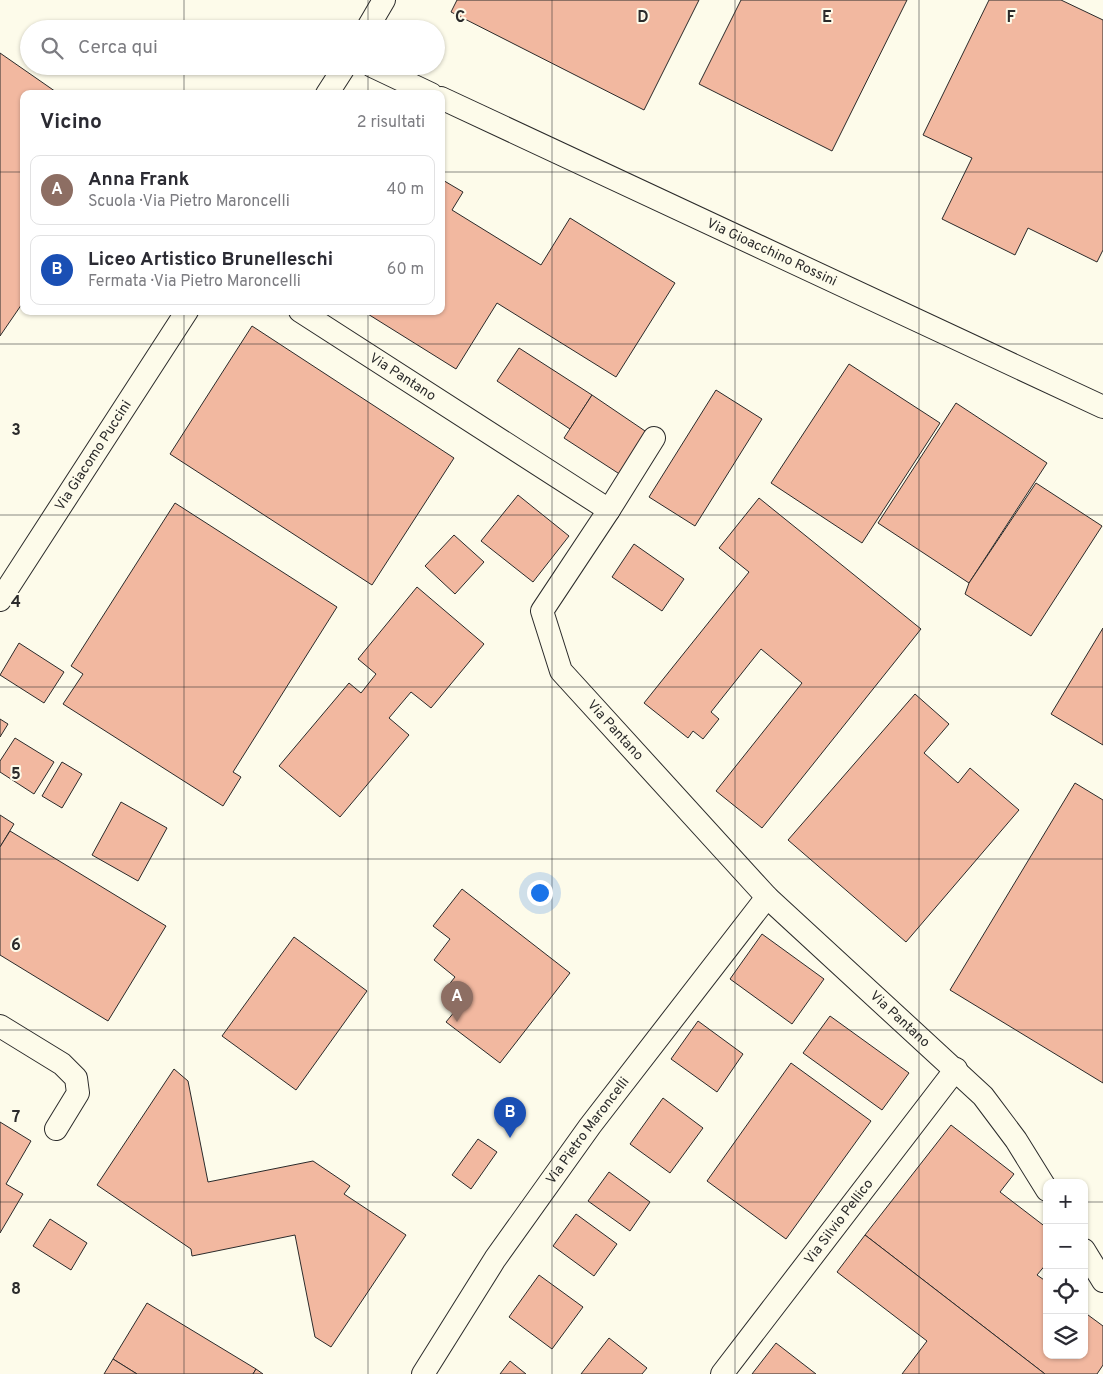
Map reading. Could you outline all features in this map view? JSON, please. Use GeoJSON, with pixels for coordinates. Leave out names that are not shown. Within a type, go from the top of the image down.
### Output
{"type":"FeatureCollection","features":[{"type":"Feature","properties":{"kind":"street"},"geometry":{"type":"LineString","coordinates":[[372,20],[384,0]]}},
{"type":"Feature","properties":{"kind":"street"},"geometry":{"type":"LineString","coordinates":[[330,90],[339,75]]}},
{"type":"Feature","properties":{"kind":"street"},"geometry":{"type":"LineString","coordinates":[[391,75],[423,90]]}},
{"type":"Feature","properties":{"kind":"street","name":"Via Gioacchino Rossini"},"geometry":{"type":"LineString","coordinates":[[445,100],[1103,407]]}},
{"type":"Feature","properties":{"kind":"street","name":"Via Giacomo Puccini"},"geometry":{"type":"LineString","coordinates":[[0,600],[184,315]]}},
{"type":"Feature","properties":{"kind":"street","name":"Via Pantano"},"geometry":{"type":"LineString","coordinates":[[306,315],[609,510],[542,611],[561,671],[767,897],[956,1069],[995,1110],[1043,1184]]}},
{"type":"Feature","properties":{"kind":"street"},"geometry":{"type":"LineString","coordinates":[[609,510],[654,438]]}},
{"type":"Feature","properties":{"kind":"street","name":"Via Pietro Maroncelli"},"geometry":{"type":"LineString","coordinates":[[423,1374],[495,1259],[585,1134],[767,897]]}},
{"type":"Feature","properties":{"kind":"street"},"geometry":{"type":"LineString","coordinates":[[0,1026],[62,1064],[76,1078],[78,1093],[56,1129]]}},
{"type":"Feature","properties":{"kind":"street","name":"Via Silvio Pellico"},"geometry":{"type":"LineString","coordinates":[[722,1374],[956,1069]]}},
{"type":"Feature","properties":{"kind":"street"},"geometry":{"type":"LineString","coordinates":[[1088,1256],[1103,1280]]}},
{"type":"Feature","properties":{"kind":"building"},"geometry":{"type":"Polygon","coordinates":[[[457,0],[699,0],[644,110],[451,12],[457,0]]]}},
{"type":"Feature","properties":{"kind":"building"},"geometry":{"type":"Polygon","coordinates":[[[741,0],[907,0],[832,151],[699,84],[741,0]]]}},
{"type":"Feature","properties":{"kind":"building"},"geometry":{"type":"Polygon","coordinates":[[[989,0],[1061,0],[1103,20],[1103,250],[1097,262],[1028,228],[1015,255],[942,219],[972,158],[923,135],[989,0]]]}},
{"type":"Feature","properties":{"kind":"building"},"geometry":{"type":"Polygon","coordinates":[[[0,53],[20,67],[20,75],[32,75],[53,90],[20,90],[20,307],[0,336],[0,53]]]}},
{"type":"Feature","properties":{"kind":"building"},"geometry":{"type":"Polygon","coordinates":[[[445,181],[463,192],[452,210],[541,265],[570,218],[675,283],[616,377],[497,303],[456,369],[369,315],[445,315],[445,181]]]}},
{"type":"Feature","properties":{"kind":"building"},"geometry":{"type":"Polygon","coordinates":[[[252,326],[454,458],[372,585],[170,454],[252,326]]]}},
{"type":"Feature","properties":{"kind":"building"},"geometry":{"type":"Polygon","coordinates":[[[519,348],[592,395],[570,429],[497,381],[519,348]]]}},
{"type":"Feature","properties":{"kind":"building"},"geometry":{"type":"Polygon","coordinates":[[[849,364],[940,423],[862,543],[771,483],[849,364]]]}},
{"type":"Feature","properties":{"kind":"building"},"geometry":{"type":"Polygon","coordinates":[[[716,390],[762,419],[695,526],[649,497],[716,390]]]}},
{"type":"Feature","properties":{"kind":"building"},"geometry":{"type":"Polygon","coordinates":[[[592,395],[648,433],[621,475],[564,438],[592,395]]]}},
{"type":"Feature","properties":{"kind":"building"},"geometry":{"type":"Polygon","coordinates":[[[956,403],[1047,463],[969,583],[878,523],[956,403]]]}},
{"type":"Feature","properties":{"kind":"building"},"geometry":{"type":"Polygon","coordinates":[[[1036,483],[1102,526],[1031,636],[965,594],[969,583],[1036,483]]]}},
{"type":"Feature","properties":{"kind":"building"},"geometry":{"type":"Polygon","coordinates":[[[518,495],[569,536],[533,582],[481,541],[518,495]]]}},
{"type":"Feature","properties":{"kind":"building"},"geometry":{"type":"Polygon","coordinates":[[[759,498],[921,629],[762,828],[716,791],[802,683],[761,649],[711,712],[719,719],[703,739],[693,731],[688,738],[644,703],[749,572],[719,548],[759,498]]]}},
{"type":"Feature","properties":{"kind":"building"},"geometry":{"type":"Polygon","coordinates":[[[175,503],[337,607],[233,772],[241,777],[223,806],[63,704],[83,674],[71,666],[175,503]]]}},
{"type":"Feature","properties":{"kind":"building"},"geometry":{"type":"Polygon","coordinates":[[[454,535],[484,562],[455,594],[425,566],[454,535]]]}},
{"type":"Feature","properties":{"kind":"building"},"geometry":{"type":"Polygon","coordinates":[[[634,544],[684,579],[662,611],[612,577],[634,544]]]}},
{"type":"Feature","properties":{"kind":"building"},"geometry":{"type":"Polygon","coordinates":[[[417,587],[484,644],[431,708],[411,692],[389,718],[409,735],[340,817],[279,766],[349,683],[361,693],[376,674],[358,659],[417,587]]]}},
{"type":"Feature","properties":{"kind":"building"},"geometry":{"type":"Polygon","coordinates":[[[1103,628],[1103,745],[1051,714],[1103,628]]]}},
{"type":"Feature","properties":{"kind":"building"},"geometry":{"type":"Polygon","coordinates":[[[19,643],[64,672],[44,703],[0,675],[19,643]]]}},
{"type":"Feature","properties":{"kind":"building"},"geometry":{"type":"Polygon","coordinates":[[[915,694],[949,724],[924,753],[958,783],[970,768],[1019,810],[906,942],[788,840],[915,694]]]}},
{"type":"Feature","properties":{"kind":"building"},"geometry":{"type":"Polygon","coordinates":[[[0,719],[8,724],[0,737],[0,719]]]}},
{"type":"Feature","properties":{"kind":"building"},"geometry":{"type":"Polygon","coordinates":[[[15,738],[54,762],[34,794],[0,772],[0,761],[15,738]]]}},
{"type":"Feature","properties":{"kind":"building"},"geometry":{"type":"Polygon","coordinates":[[[62,762],[82,774],[62,808],[42,796],[62,762]]]}},
{"type":"Feature","properties":{"kind":"building"},"geometry":{"type":"Polygon","coordinates":[[[1075,783],[1103,800],[1103,1083],[950,990],[1075,783]]]}},
{"type":"Feature","properties":{"kind":"building"},"geometry":{"type":"Polygon","coordinates":[[[121,802],[167,828],[138,881],[92,855],[121,802]]]}},
{"type":"Feature","properties":{"kind":"building"},"geometry":{"type":"Polygon","coordinates":[[[0,815],[14,824],[0,847],[0,815]]]}},
{"type":"Feature","properties":{"kind":"building"},"geometry":{"type":"Polygon","coordinates":[[[10,831],[166,926],[108,1021],[0,955],[0,847],[10,831]]]}},
{"type":"Feature","properties":{"kind":"building"},"geometry":{"type":"Polygon","coordinates":[[[462,889],[570,973],[500,1063],[446,1022],[460,1005],[443,992],[455,977],[434,960],[450,939],[433,926],[462,889]]]}},
{"type":"Feature","properties":{"kind":"building"},"geometry":{"type":"Polygon","coordinates":[[[762,934],[824,979],[792,1024],[730,979],[762,934]]]}},
{"type":"Feature","properties":{"kind":"building"},"geometry":{"type":"Polygon","coordinates":[[[294,937],[367,991],[296,1090],[222,1036],[294,937]]]}},
{"type":"Feature","properties":{"kind":"building"},"geometry":{"type":"Polygon","coordinates":[[[830,1016],[909,1073],[882,1110],[803,1053],[830,1016]]]}},
{"type":"Feature","properties":{"kind":"building"},"geometry":{"type":"Polygon","coordinates":[[[698,1021],[743,1054],[717,1092],[671,1059],[698,1021]]]}},
{"type":"Feature","properties":{"kind":"building"},"geometry":{"type":"Polygon","coordinates":[[[791,1063],[871,1121],[786,1239],[707,1181],[791,1063]]]}},
{"type":"Feature","properties":{"kind":"building"},"geometry":{"type":"Polygon","coordinates":[[[174,1069],[188,1081],[208,1182],[313,1161],[350,1186],[344,1194],[406,1235],[331,1347],[315,1337],[295,1235],[192,1256],[191,1249],[97,1185],[174,1069]]]}},
{"type":"Feature","properties":{"kind":"building"},"geometry":{"type":"Polygon","coordinates":[[[663,1098],[703,1128],[670,1173],[630,1144],[663,1098]]]}},
{"type":"Feature","properties":{"kind":"building"},"geometry":{"type":"Polygon","coordinates":[[[0,1122],[31,1141],[6,1184],[23,1194],[0,1233],[0,1122]]]}},
{"type":"Feature","properties":{"kind":"building"},"geometry":{"type":"Polygon","coordinates":[[[951,1125],[1014,1174],[1000,1192],[1043,1225],[1043,1268],[1037,1275],[1043,1279],[1043,1359],[1088,1359],[1088,1315],[1103,1326],[1103,1365],[1097,1374],[1045,1374],[865,1235],[951,1125]]]}},
{"type":"Feature","properties":{"kind":"building"},"geometry":{"type":"Polygon","coordinates":[[[478,1139],[497,1152],[471,1189],[452,1175],[478,1139]]]}},
{"type":"Feature","properties":{"kind":"building"},"geometry":{"type":"Polygon","coordinates":[[[609,1172],[650,1202],[630,1231],[588,1201],[609,1172]]]}},
{"type":"Feature","properties":{"kind":"building"},"geometry":{"type":"Polygon","coordinates":[[[576,1214],[617,1244],[594,1276],[553,1246],[576,1214]]]}},
{"type":"Feature","properties":{"kind":"building"},"geometry":{"type":"Polygon","coordinates":[[[50,1219],[87,1243],[71,1270],[33,1246],[50,1219]]]}},
{"type":"Feature","properties":{"kind":"building"},"geometry":{"type":"Polygon","coordinates":[[[865,1235],[1045,1374],[902,1374],[927,1341],[837,1272],[865,1235]]]}},
{"type":"Feature","properties":{"kind":"building"},"geometry":{"type":"Polygon","coordinates":[[[539,1275],[583,1307],[552,1349],[509,1317],[539,1275]]]}},
{"type":"Feature","properties":{"kind":"building"},"geometry":{"type":"Polygon","coordinates":[[[147,1303],[256,1369],[253,1374],[137,1374],[113,1359],[147,1303]]]}},
{"type":"Feature","properties":{"kind":"building"},"geometry":{"type":"Polygon","coordinates":[[[609,1338],[647,1368],[642,1374],[581,1374],[609,1338]]]}},
{"type":"Feature","properties":{"kind":"building"},"geometry":{"type":"Polygon","coordinates":[[[776,1343],[816,1374],[752,1374],[776,1343]]]}},
{"type":"Feature","properties":{"kind":"building"},"geometry":{"type":"Polygon","coordinates":[[[113,1359],[137,1374],[104,1374],[113,1359]]]}},
{"type":"Feature","properties":{"kind":"building"},"geometry":{"type":"Polygon","coordinates":[[[510,1361],[526,1374],[500,1374],[510,1361]]]}},
{"type":"Feature","properties":{"kind":"building"},"geometry":{"type":"Polygon","coordinates":[[[256,1369],[263,1374],[253,1374],[256,1369]]]}},
{"type":"Feature","properties":{"kind":"place","name":"Anna Frank"},"geometry":{"type":"Point","coordinates":[457,1022]}},
{"type":"Feature","properties":{"kind":"place","name":"Liceo Artistico Brunelleschi"},"geometry":{"type":"Point","coordinates":[510,1138]}}]}
